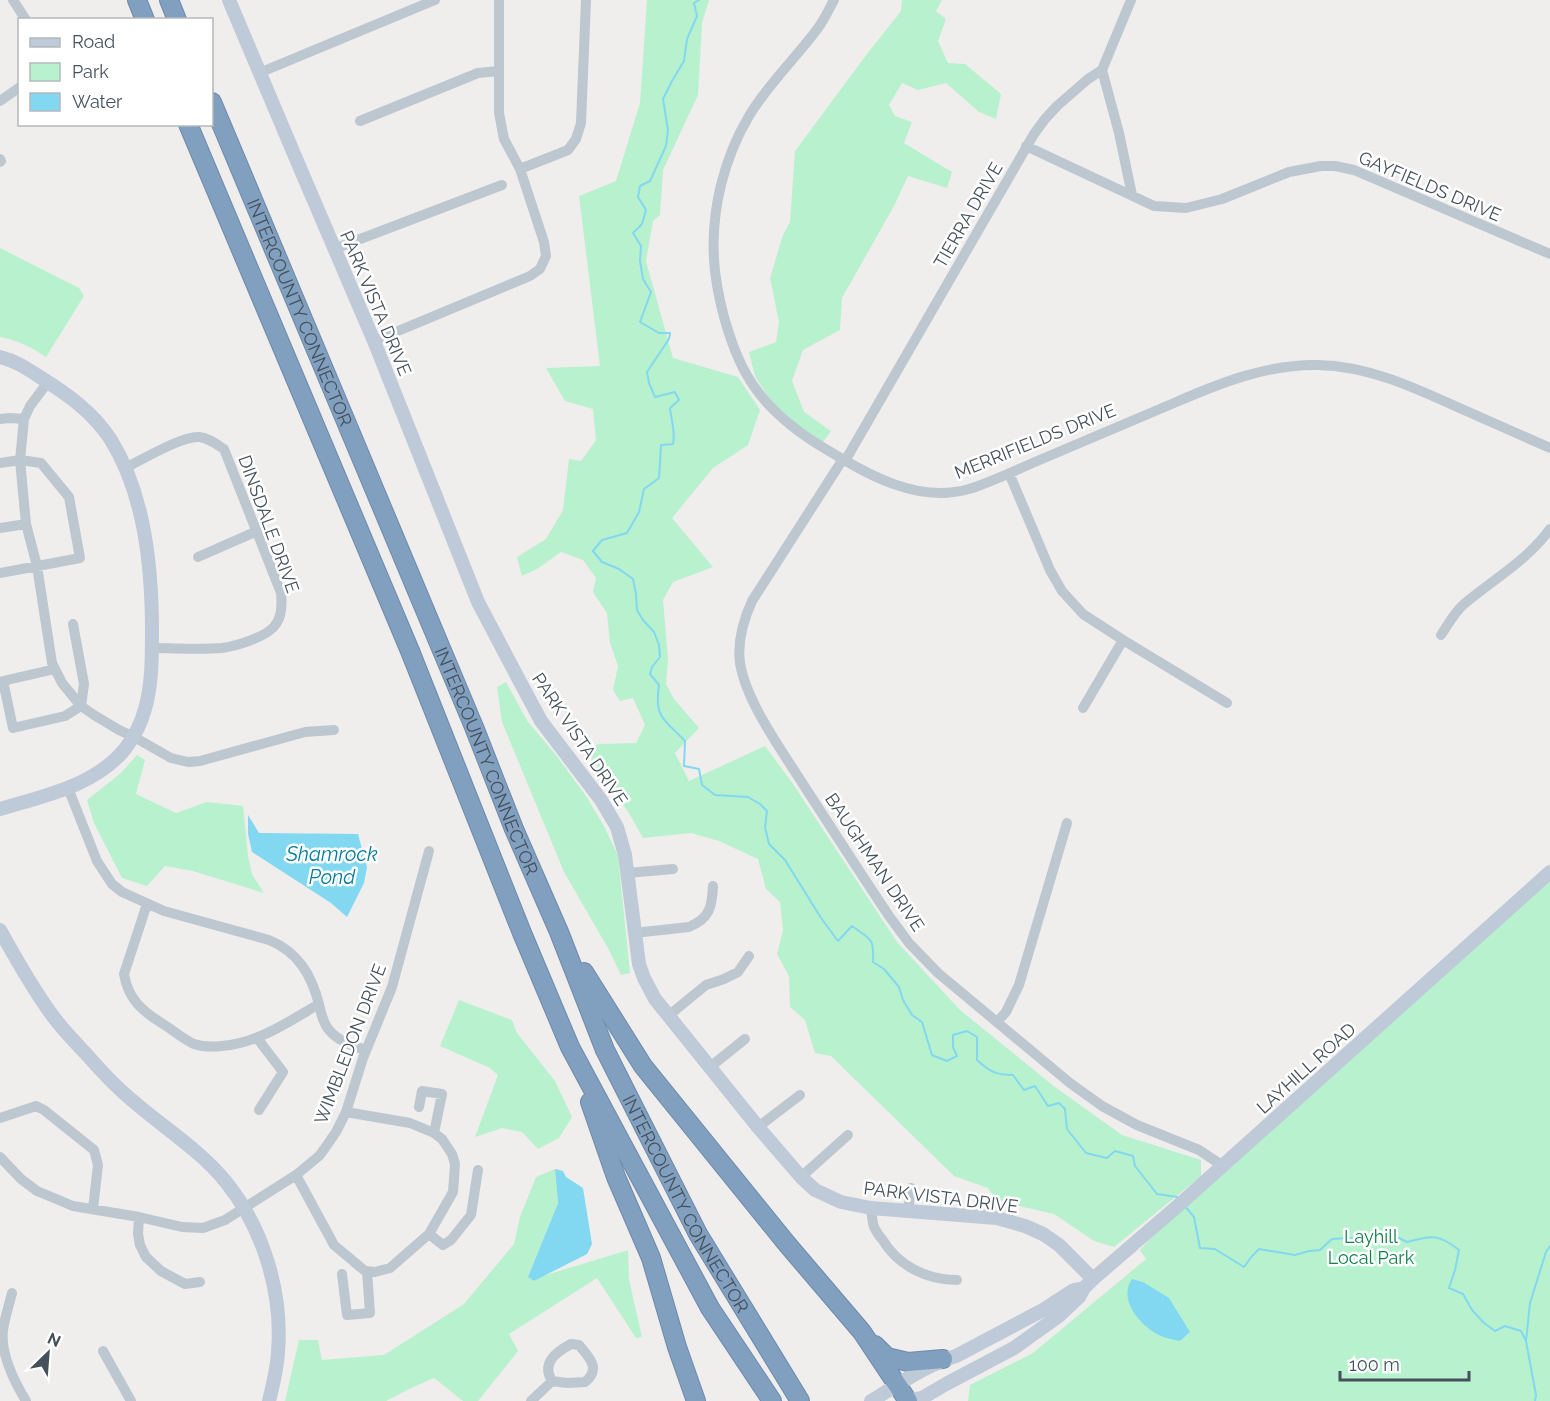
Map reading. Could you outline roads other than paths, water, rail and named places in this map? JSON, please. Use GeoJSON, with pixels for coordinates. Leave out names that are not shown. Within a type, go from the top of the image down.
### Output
{"type":"FeatureCollection","features":[{"type":"Feature","properties":{"kind":"highway"},"geometry":{"type":"LineString","coordinates":[[137,0],[144,18]]}},
{"type":"Feature","properties":{"kind":"highway"},"geometry":{"type":"LineString","coordinates":[[169,0],[176,18]]}},
{"type":"Feature","properties":{"kind":"highway","name":"INTERCOUNTY CONNECTOR"},"geometry":{"type":"LineString","coordinates":[[213,104],[559,932],[605,1050],[698,1234],[800,1401]]}},
{"type":"Feature","properties":{"kind":"highway","name":"INTERCOUNTY CONNECTOR"},"geometry":{"type":"LineString","coordinates":[[189,126],[405,640],[570,1047],[710,1308],[772,1401]]}},
{"type":"Feature","properties":{"kind":"highway"},"geometry":{"type":"LineString","coordinates":[[559,932],[643,1066],[787,1244],[862,1332],[887,1357],[908,1362],[943,1359]]}},
{"type":"Feature","properties":{"kind":"highway"},"geometry":{"type":"LineString","coordinates":[[570,1047],[616,1177],[651,1258],[677,1347],[696,1401]]}},
{"type":"Feature","properties":{"kind":"highway"},"geometry":{"type":"LineString","coordinates":[[862,1332],[907,1401]]}},
{"type":"Feature","properties":{"kind":"street"},"geometry":{"type":"LineString","coordinates":[[13,0],[25,18]]}},
{"type":"Feature","properties":{"kind":"street","name":"PARK VISTA DRIVE"},"geometry":{"type":"LineString","coordinates":[[229,0],[374,341],[478,602],[542,721],[601,800],[616,827],[625,855],[639,964],[655,999],[758,1127],[815,1190],[841,1202],[871,1208],[997,1218],[1025,1226],[1059,1245],[1089,1284]]}},
{"type":"Feature","properties":{"kind":"street"},"geometry":{"type":"LineString","coordinates":[[259,73],[435,0]]}},
{"type":"Feature","properties":{"kind":"street"},"geometry":{"type":"LineString","coordinates":[[374,341],[530,276],[540,269],[546,256],[544,242],[520,169],[504,140],[501,128],[499,0]]}},
{"type":"Feature","properties":{"kind":"street"},"geometry":{"type":"LineString","coordinates":[[520,169],[568,150],[576,139],[581,123],[586,0]]}},
{"type":"Feature","properties":{"kind":"street","name":"MERRIFIELDS DRIVE"},"geometry":{"type":"LineString","coordinates":[[834,0],[819,27],[750,114],[736,140],[723,177],[715,216],[714,259],[718,294],[738,358],[749,380],[770,406],[800,434],[890,484],[923,493],[945,493],[969,489],[1229,380],[1274,368],[1318,365],[1359,370],[1388,378],[1550,448]]}},
{"type":"Feature","properties":{"kind":"street"},"geometry":{"type":"LineString","coordinates":[[1131,0],[1102,70],[1119,133],[1132,195]]}},
{"type":"Feature","properties":{"kind":"street","name":"TIERRA DRIVE"},"geometry":{"type":"LineString","coordinates":[[844,460],[1026,146],[1057,106],[1102,70]]}},
{"type":"Feature","properties":{"kind":"street"},"geometry":{"type":"LineString","coordinates":[[360,122],[478,73],[499,71]]}},
{"type":"Feature","properties":{"kind":"street"},"geometry":{"type":"LineString","coordinates":[[0,101],[18,88]]}},
{"type":"Feature","properties":{"kind":"street","name":"GAYFIELDS DRIVE"},"geometry":{"type":"LineString","coordinates":[[1026,146],[1154,206],[1186,208],[1222,199],[1289,172],[1321,166],[1335,166],[1354,170],[1550,254]]}},
{"type":"Feature","properties":{"kind":"street"},"geometry":{"type":"LineString","coordinates":[[334,249],[502,185]]}},
{"type":"Feature","properties":{"kind":"street"},"geometry":{"type":"LineString","coordinates":[[0,357],[13,360],[74,400],[93,417],[111,440],[136,496],[147,550],[152,592],[150,678],[146,708],[134,737],[123,752],[102,770],[68,788],[0,809]]}},
{"type":"Feature","properties":{"kind":"street"},"geometry":{"type":"LineString","coordinates":[[48,382],[30,406],[24,419],[20,460],[26,524],[37,566],[52,663],[62,683],[81,706],[118,730],[171,758],[188,762],[200,761],[304,732],[334,729]]}},
{"type":"Feature","properties":{"kind":"street"},"geometry":{"type":"LineString","coordinates":[[0,419],[24,419]]}},
{"type":"Feature","properties":{"kind":"street","name":"DINSDALE DRIVE"},"geometry":{"type":"LineString","coordinates":[[125,468],[183,440],[197,437],[210,440],[224,449],[281,593],[282,604],[277,624],[258,638],[223,648],[152,648]]}},
{"type":"Feature","properties":{"kind":"street"},"geometry":{"type":"LineString","coordinates":[[0,463],[20,460],[41,463],[69,497],[80,558],[0,573]]}},
{"type":"Feature","properties":{"kind":"street","name":"BAUGHMAN DRIVE"},"geometry":{"type":"LineString","coordinates":[[844,460],[752,601],[746,614],[742,626],[739,653],[744,682],[752,700],[889,916],[909,943],[938,973],[1070,1083],[1102,1106],[1137,1125],[1199,1150],[1223,1166]]}},
{"type":"Feature","properties":{"kind":"street"},"geometry":{"type":"LineString","coordinates":[[1009,473],[1050,570],[1062,591],[1083,614],[1227,703]]}},
{"type":"Feature","properties":{"kind":"street"},"geometry":{"type":"LineString","coordinates":[[0,528],[26,524]]}},
{"type":"Feature","properties":{"kind":"street"},"geometry":{"type":"LineString","coordinates":[[1441,635],[1461,607],[1518,563],[1550,529]]}},
{"type":"Feature","properties":{"kind":"street"},"geometry":{"type":"LineString","coordinates":[[198,557],[257,531]]}},
{"type":"Feature","properties":{"kind":"street"},"geometry":{"type":"LineString","coordinates":[[73,624],[84,684],[81,706]]}},
{"type":"Feature","properties":{"kind":"street"},"geometry":{"type":"LineString","coordinates":[[1083,708],[1123,640]]}},
{"type":"Feature","properties":{"kind":"street"},"geometry":{"type":"LineString","coordinates":[[55,669],[3,681],[13,728],[65,716],[81,706]]}},
{"type":"Feature","properties":{"kind":"street"},"geometry":{"type":"LineString","coordinates":[[68,788],[97,861],[112,884],[122,892],[164,911],[281,945],[297,958],[310,977],[320,1012],[328,1029],[340,1039],[366,1050]]}},
{"type":"Feature","properties":{"kind":"street"},"geometry":{"type":"LineString","coordinates":[[997,1022],[1006,1012],[1019,985],[1067,823]]}},
{"type":"Feature","properties":{"kind":"street","name":"WIMBLEDON DRIVE"},"geometry":{"type":"LineString","coordinates":[[0,1157],[21,1179],[37,1191],[73,1206],[182,1227],[203,1228],[225,1220],[296,1174],[319,1156],[336,1132],[346,1112],[366,1050],[392,987],[429,850]]}},
{"type":"Feature","properties":{"kind":"street"},"geometry":{"type":"LineString","coordinates":[[627,873],[673,869]]}},
{"type":"Feature","properties":{"kind":"street","name":"LAYHILL ROAD"},"geometry":{"type":"LineString","coordinates":[[907,1401],[922,1398],[1014,1348],[1060,1315],[1089,1284],[1550,872]]}},
{"type":"Feature","properties":{"kind":"street"},"geometry":{"type":"LineString","coordinates":[[634,933],[689,927],[696,924],[708,913],[712,903],[713,886]]}},
{"type":"Feature","properties":{"kind":"street"},"geometry":{"type":"LineString","coordinates":[[147,904],[124,974],[126,983],[131,996],[146,1013],[195,1044],[211,1047],[238,1045],[272,1032],[319,1004]]}},
{"type":"Feature","properties":{"kind":"street"},"geometry":{"type":"LineString","coordinates":[[0,930],[53,1016],[88,1057],[132,1101],[201,1157],[225,1181],[251,1220],[274,1284],[278,1321],[279,1351],[269,1401]]}},
{"type":"Feature","properties":{"kind":"street"},"geometry":{"type":"LineString","coordinates":[[668,1016],[706,985],[738,972],[749,956]]}},
{"type":"Feature","properties":{"kind":"street"},"geometry":{"type":"LineString","coordinates":[[257,1038],[283,1072],[260,1110]]}},
{"type":"Feature","properties":{"kind":"street"},"geometry":{"type":"LineString","coordinates":[[710,1067],[745,1039]]}},
{"type":"Feature","properties":{"kind":"street"},"geometry":{"type":"LineString","coordinates":[[419,1107],[422,1091],[442,1094],[434,1133]]}},
{"type":"Feature","properties":{"kind":"street"},"geometry":{"type":"LineString","coordinates":[[758,1127],[800,1095]]}},
{"type":"Feature","properties":{"kind":"street"},"geometry":{"type":"LineString","coordinates":[[0,1118],[36,1106],[94,1150],[98,1165],[93,1209]]}},
{"type":"Feature","properties":{"kind":"street"},"geometry":{"type":"LineString","coordinates":[[296,1174],[334,1245],[367,1271],[375,1272],[390,1268],[429,1234],[453,1191],[455,1174],[452,1154],[442,1139],[410,1123],[346,1112]]}},
{"type":"Feature","properties":{"kind":"street"},"geometry":{"type":"LineString","coordinates":[[801,1177],[848,1135]]}},
{"type":"Feature","properties":{"kind":"street"},"geometry":{"type":"LineString","coordinates":[[429,1234],[443,1245],[451,1240],[471,1215],[478,1170]]}},
{"type":"Feature","properties":{"kind":"street"},"geometry":{"type":"LineString","coordinates":[[908,1211],[911,1188]]}},
{"type":"Feature","properties":{"kind":"street"},"geometry":{"type":"LineString","coordinates":[[871,1208],[875,1228],[886,1246],[899,1260],[913,1271],[943,1280],[957,1280]]}},
{"type":"Feature","properties":{"kind":"street"},"geometry":{"type":"LineString","coordinates":[[140,1218],[138,1234],[146,1257],[161,1271],[184,1284],[200,1282]]}},
{"type":"Feature","properties":{"kind":"street"},"geometry":{"type":"LineString","coordinates":[[342,1274],[347,1315],[370,1313],[367,1271]]}},
{"type":"Feature","properties":{"kind":"street","name":"LAYHILL ROAD"},"geometry":{"type":"LineString","coordinates":[[871,1401],[943,1359],[956,1356],[1005,1331],[1074,1290],[1089,1284]]}},
{"type":"Feature","properties":{"kind":"street"},"geometry":{"type":"LineString","coordinates":[[12,1293],[3,1331],[4,1361],[26,1401]]}},
{"type":"Feature","properties":{"kind":"street"},"geometry":{"type":"LineString","coordinates":[[571,1344],[579,1346],[590,1358],[594,1370],[585,1382],[552,1381],[547,1373],[548,1366],[551,1359],[564,1348],[571,1344]]}},
{"type":"Feature","properties":{"kind":"street"},"geometry":{"type":"LineString","coordinates":[[103,1351],[131,1401]]}},
{"type":"Feature","properties":{"kind":"street"},"geometry":{"type":"LineString","coordinates":[[531,1401],[552,1381]]}},
{"type":"Feature","properties":{"kind":"water","name":"Shamrock Pond"},"geometry":{"type":"Polygon","coordinates":[[[248,815],[259,833],[358,834],[367,867],[364,883],[347,917],[331,903],[252,852],[248,834],[248,815]]]}},
{"type":"Feature","properties":{"kind":"water"},"geometry":{"type":"Polygon","coordinates":[[[555,1169],[563,1171],[566,1177],[583,1188],[592,1244],[587,1254],[534,1281],[528,1277],[558,1203],[555,1169]]]}},
{"type":"Feature","properties":{"kind":"water"},"geometry":{"type":"Polygon","coordinates":[[[1132,1279],[1143,1282],[1169,1298],[1190,1332],[1180,1341],[1150,1330],[1137,1317],[1129,1303],[1128,1287],[1132,1279]]]}},
{"type":"Feature","properties":{"kind":"waterway"},"geometry":{"type":"LineString","coordinates":[[699,0],[694,3],[697,16],[687,39],[684,61],[663,99],[668,130],[666,146],[650,181],[640,186],[638,197],[646,210],[642,224],[633,233],[641,246],[640,261],[643,279],[651,292],[640,322],[659,333],[670,333],[669,339],[647,372],[655,397],[675,392],[679,400],[670,408],[674,440],[673,444],[661,445],[659,478],[644,489],[639,512],[627,533],[602,540],[593,551],[602,562],[619,569],[633,579],[637,610],[654,632],[659,645],[660,657],[652,667],[650,674],[659,685],[659,711],[666,722],[685,741],[684,766],[699,769],[702,785],[715,795],[748,797],[767,811],[765,827],[769,844],[785,860],[838,941],[852,926],[870,940],[873,948],[873,962],[884,969],[899,987],[903,1000],[912,1015],[922,1022],[932,1055],[947,1061],[957,1056],[953,1047],[953,1035],[967,1031],[977,1037],[977,1060],[985,1067],[993,1072],[1013,1075],[1024,1090],[1035,1086],[1048,1106],[1059,1103],[1065,1109],[1067,1129],[1086,1153],[1107,1158],[1115,1151],[1133,1156],[1135,1166],[1157,1194],[1178,1199]]}},
{"type":"Feature","properties":{"kind":"waterway"},"geometry":{"type":"LineString","coordinates":[[1184,1205],[1194,1217],[1200,1248],[1215,1249],[1244,1267],[1259,1249],[1295,1255],[1320,1250],[1332,1239],[1361,1240],[1377,1232],[1389,1233],[1407,1242],[1429,1237],[1446,1241],[1459,1250],[1449,1288],[1463,1294],[1472,1310],[1495,1331],[1505,1326],[1521,1331],[1526,1341]]}},
{"type":"Feature","properties":{"kind":"waterway"},"geometry":{"type":"LineString","coordinates":[[1535,1401],[1536,1395],[1526,1341],[1530,1303],[1550,1246]]}},
{"type":"Feature","properties":{"kind":"park label","name":"Layhill Local Park"},"geometry":{"type":"Point","coordinates":[1371,1246]}}]}
